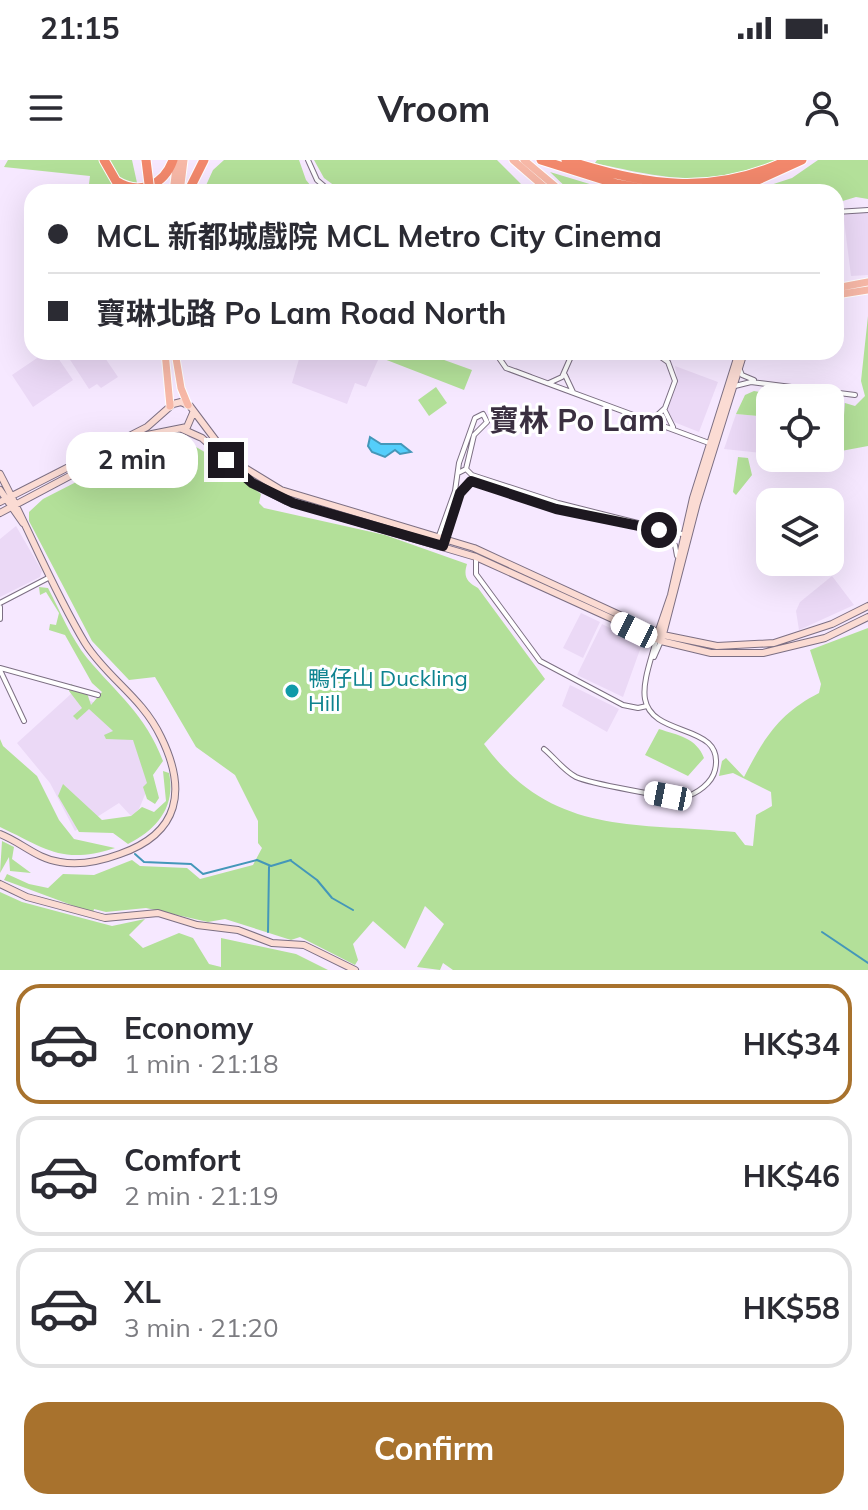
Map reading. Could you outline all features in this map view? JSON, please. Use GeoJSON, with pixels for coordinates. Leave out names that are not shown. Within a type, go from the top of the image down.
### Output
{"type":"FeatureCollection","features":[{"type":"Feature","properties":{"kind":"highway"},"geometry":{"type":"LineString","coordinates":[[104,160],[108,172],[124,184]]}},
{"type":"Feature","properties":{"kind":"highway"},"geometry":{"type":"LineString","coordinates":[[146,160],[147,184]]}},
{"type":"Feature","properties":{"kind":"highway"},"geometry":{"type":"LineString","coordinates":[[155,184],[175,160]]}},
{"type":"Feature","properties":{"kind":"highway"},"geometry":{"type":"LineString","coordinates":[[192,184],[204,160]]}},
{"type":"Feature","properties":{"kind":"highway"},"geometry":{"type":"LineString","coordinates":[[541,160],[617,184]]}},
{"type":"Feature","properties":{"kind":"highway"},"geometry":{"type":"LineString","coordinates":[[566,160],[640,181],[668,184]]}},
{"type":"Feature","properties":{"kind":"highway"},"geometry":{"type":"LineString","coordinates":[[704,184],[730,181],[788,160]]}},
{"type":"Feature","properties":{"kind":"highway"},"geometry":{"type":"LineString","coordinates":[[745,184],[802,160]]}},
{"type":"Feature","properties":{"kind":"main road"},"geometry":{"type":"LineString","coordinates":[[174,184],[175,160]]}},
{"type":"Feature","properties":{"kind":"main road"},"geometry":{"type":"LineString","coordinates":[[181,184],[184,160]]}},
{"type":"Feature","properties":{"kind":"main road"},"geometry":{"type":"LineString","coordinates":[[513,160],[541,184]]}},
{"type":"Feature","properties":{"kind":"main road"},"geometry":{"type":"LineString","coordinates":[[524,160],[552,184]]}},
{"type":"Feature","properties":{"kind":"main road"},"geometry":{"type":"LineString","coordinates":[[844,286],[868,282]]}},
{"type":"Feature","properties":{"kind":"main road"},"geometry":{"type":"LineString","coordinates":[[844,294],[868,290]]}},
{"type":"Feature","properties":{"kind":"main road"},"geometry":{"type":"LineString","coordinates":[[166,360],[167,421],[202,438],[252,483],[286,501],[441,541],[660,637],[711,653],[763,653],[822,639],[868,617]]}},
{"type":"Feature","properties":{"kind":"main road"},"geometry":{"type":"LineString","coordinates":[[176,360],[181,388],[190,407],[217,442],[245,468],[281,490],[517,566],[660,637],[717,646],[774,643],[832,624],[868,606]]}},
{"type":"Feature","properties":{"kind":"main road"},"geometry":{"type":"LineString","coordinates":[[660,637],[678,559],[739,360]]}},
{"type":"Feature","properties":{"kind":"main road"},"geometry":{"type":"LineString","coordinates":[[713,444],[741,360]]}},
{"type":"Feature","properties":{"kind":"main road"},"geometry":{"type":"LineString","coordinates":[[4,499],[147,427],[181,402],[190,407]]}},
{"type":"Feature","properties":{"kind":"main road"},"geometry":{"type":"LineString","coordinates":[[0,513],[147,435],[180,429],[192,422],[190,407]]}},
{"type":"Feature","properties":{"kind":"main road"},"geometry":{"type":"LineString","coordinates":[[0,474],[4,499]]}},
{"type":"Feature","properties":{"kind":"main road"},"geometry":{"type":"LineString","coordinates":[[3,490],[20,492]]}},
{"type":"Feature","properties":{"kind":"main road"},"geometry":{"type":"LineString","coordinates":[[3,490],[4,499]]}},
{"type":"Feature","properties":{"kind":"main road"},"geometry":{"type":"LineString","coordinates":[[2,836],[53,861],[79,863],[98,860],[134,849],[155,836],[169,818],[176,797],[175,774],[155,726],[129,690],[88,647],[23,523],[18,506],[4,499]]}},
{"type":"Feature","properties":{"kind":"main road"},"geometry":{"type":"LineString","coordinates":[[660,637],[686,535]]}},
{"type":"Feature","properties":{"kind":"main road"},"geometry":{"type":"LineString","coordinates":[[0,884],[27,897],[105,918],[158,913],[197,925],[243,931],[272,943],[304,945],[355,970]]}},
{"type":"Feature","properties":{"kind":"street"},"geometry":{"type":"LineString","coordinates":[[308,160],[322,184]]}},
{"type":"Feature","properties":{"kind":"street"},"geometry":{"type":"LineString","coordinates":[[844,212],[868,210]]}},
{"type":"Feature","properties":{"kind":"street"},"geometry":{"type":"LineString","coordinates":[[500,360],[503,366],[515,371],[713,444]]}},
{"type":"Feature","properties":{"kind":"street"},"geometry":{"type":"LineString","coordinates":[[570,360],[566,383],[574,394]]}},
{"type":"Feature","properties":{"kind":"street"},"geometry":{"type":"LineString","coordinates":[[649,421],[665,408],[675,375],[665,360]]}},
{"type":"Feature","properties":{"kind":"street"},"geometry":{"type":"LineString","coordinates":[[740,369],[743,376],[764,384]]}},
{"type":"Feature","properties":{"kind":"street"},"geometry":{"type":"LineString","coordinates":[[547,383],[557,381],[566,372]]}},
{"type":"Feature","properties":{"kind":"street"},"geometry":{"type":"LineString","coordinates":[[734,386],[744,382],[764,384]]}},
{"type":"Feature","properties":{"kind":"street"},"geometry":{"type":"LineString","coordinates":[[844,394],[855,395]]}},
{"type":"Feature","properties":{"kind":"street"},"geometry":{"type":"LineString","coordinates":[[665,408],[675,429]]}},
{"type":"Feature","properties":{"kind":"street"},"geometry":{"type":"LineString","coordinates":[[441,541],[475,418],[483,414],[487,422],[478,429],[467,455],[466,469],[471,478],[556,509],[686,535]]}},
{"type":"Feature","properties":{"kind":"street"},"geometry":{"type":"LineString","coordinates":[[478,429],[478,438]]}},
{"type":"Feature","properties":{"kind":"street"},"geometry":{"type":"LineString","coordinates":[[458,473],[466,469]]}},
{"type":"Feature","properties":{"kind":"street"},"geometry":{"type":"LineString","coordinates":[[441,541],[465,484],[471,478]]}},
{"type":"Feature","properties":{"kind":"street"},"geometry":{"type":"LineString","coordinates":[[458,481],[465,484]]}},
{"type":"Feature","properties":{"kind":"street"},"geometry":{"type":"LineString","coordinates":[[659,530],[675,545],[678,559]]}},
{"type":"Feature","properties":{"kind":"street"},"geometry":{"type":"LineString","coordinates":[[476,557],[476,574],[540,661],[623,705],[647,706]]}},
{"type":"Feature","properties":{"kind":"street"},"geometry":{"type":"LineString","coordinates":[[0,619],[0,605],[50,577]]}},
{"type":"Feature","properties":{"kind":"street"},"geometry":{"type":"LineString","coordinates":[[544,749],[577,777],[668,796],[693,794],[707,783],[714,773],[712,749],[699,736],[661,723],[647,706],[645,688],[660,637]]}},
{"type":"Feature","properties":{"kind":"street"},"geometry":{"type":"LineString","coordinates":[[0,669],[98,695]]}},
{"type":"Feature","properties":{"kind":"street"},"geometry":{"type":"LineString","coordinates":[[0,669],[24,721]]}},
{"type":"Feature","properties":{"kind":"shaded area"},"geometry":{"type":"Polygon","coordinates":[[[844,212],[868,212],[868,275],[851,276],[844,212]]]}},
{"type":"Feature","properties":{"kind":"shaded area"},"geometry":{"type":"Polygon","coordinates":[[[34,360],[59,360],[73,380],[33,407],[12,375],[34,360]]]}},
{"type":"Feature","properties":{"kind":"shaded area"},"geometry":{"type":"Polygon","coordinates":[[[70,360],[106,360],[118,377],[101,388],[97,384],[89,389],[70,360]]]}},
{"type":"Feature","properties":{"kind":"shaded area"},"geometry":{"type":"Polygon","coordinates":[[[299,360],[378,360],[366,387],[355,383],[347,404],[292,383],[299,360]]]}},
{"type":"Feature","properties":{"kind":"shaded area"},"geometry":{"type":"Polygon","coordinates":[[[675,366],[718,382],[699,432],[674,422],[667,410],[678,383],[675,366]]]}},
{"type":"Feature","properties":{"kind":"shaded area"},"geometry":{"type":"Polygon","coordinates":[[[736,414],[756,416],[756,452],[724,449],[736,414]]]}},
{"type":"Feature","properties":{"kind":"shaded area"},"geometry":{"type":"Polygon","coordinates":[[[16,526],[42,571],[40,577],[0,597],[0,539],[16,526]]]}},
{"type":"Feature","properties":{"kind":"shaded area"},"geometry":{"type":"Polygon","coordinates":[[[832,576],[854,605],[799,630],[796,611],[800,602],[832,576]]]}},
{"type":"Feature","properties":{"kind":"shaded area"},"geometry":{"type":"Polygon","coordinates":[[[581,613],[600,622],[583,658],[563,648],[581,613]]]}},
{"type":"Feature","properties":{"kind":"shaded area"},"geometry":{"type":"Polygon","coordinates":[[[602,624],[642,644],[623,697],[577,675],[602,624]]]}},
{"type":"Feature","properties":{"kind":"shaded area"},"geometry":{"type":"Polygon","coordinates":[[[570,685],[619,709],[607,732],[562,706],[570,685]]]}},
{"type":"Feature","properties":{"kind":"shaded area"},"geometry":{"type":"Polygon","coordinates":[[[72,693],[102,706],[133,739],[149,785],[139,809],[131,816],[119,803],[75,831],[50,783],[17,743],[72,693]]]}},
{"type":"Feature","properties":{"kind":"green space"},"geometry":{"type":"Polygon","coordinates":[[[8,160],[132,160],[137,184],[89,184],[90,176],[4,167],[8,160]]]}},
{"type":"Feature","properties":{"kind":"green space"},"geometry":{"type":"Polygon","coordinates":[[[224,160],[299,160],[309,184],[207,184],[213,170],[224,160]]]}},
{"type":"Feature","properties":{"kind":"green space"},"geometry":{"type":"Polygon","coordinates":[[[314,160],[497,160],[521,184],[332,184],[324,178],[314,160]]]}},
{"type":"Feature","properties":{"kind":"green space"},"geometry":{"type":"Polygon","coordinates":[[[597,160],[779,160],[729,174],[687,178],[622,169],[595,163],[597,160]]]}},
{"type":"Feature","properties":{"kind":"green space"},"geometry":{"type":"Polygon","coordinates":[[[818,160],[868,160],[868,199],[856,197],[844,201],[844,184],[774,184],[792,178],[818,160]]]}},
{"type":"Feature","properties":{"kind":"green space"},"geometry":{"type":"Polygon","coordinates":[[[550,172],[590,184],[563,184],[550,172]]]}},
{"type":"Feature","properties":{"kind":"green space"},"geometry":{"type":"Polygon","coordinates":[[[868,316],[868,446],[844,450],[845,403],[855,406],[865,396],[861,381],[868,316]]]}},
{"type":"Feature","properties":{"kind":"green space"},"geometry":{"type":"Polygon","coordinates":[[[387,360],[444,360],[472,370],[464,390],[387,360]]]}},
{"type":"Feature","properties":{"kind":"green space"},"geometry":{"type":"Polygon","coordinates":[[[436,387],[447,403],[429,416],[418,400],[436,387]]]}},
{"type":"Feature","properties":{"kind":"green space"},"geometry":{"type":"Polygon","coordinates":[[[756,391],[756,416],[736,414],[745,395],[756,391]]]}},
{"type":"Feature","properties":{"kind":"green space"},"geometry":{"type":"Polygon","coordinates":[[[175,435],[203,451],[261,494],[259,503],[264,508],[385,535],[467,564],[467,579],[478,588],[545,679],[484,744],[510,774],[538,796],[567,810],[598,819],[735,832],[745,845],[753,846],[756,815],[772,806],[771,792],[733,773],[719,776],[722,761],[726,758],[744,777],[775,727],[794,709],[819,693],[821,684],[810,650],[868,628],[868,970],[453,970],[443,963],[440,970],[417,967],[444,924],[425,906],[405,949],[373,921],[353,944],[358,960],[355,965],[300,937],[291,940],[225,919],[208,922],[146,908],[106,912],[94,909],[93,913],[4,880],[7,874],[48,888],[63,874],[94,875],[132,860],[140,866],[187,868],[200,879],[253,865],[262,848],[258,843],[258,821],[235,775],[196,747],[155,677],[129,680],[92,641],[29,521],[29,512],[43,499],[166,436],[175,435]]]}},
{"type":"Feature","properties":{"kind":"green space"},"geometry":{"type":"Polygon","coordinates":[[[738,457],[748,458],[752,475],[736,495],[733,492],[738,457]]]}},
{"type":"Feature","properties":{"kind":"green space"},"geometry":{"type":"Polygon","coordinates":[[[39,587],[48,588],[81,650],[148,730],[163,761],[153,775],[159,798],[155,804],[147,799],[143,787],[147,783],[133,740],[106,739],[104,735],[113,731],[89,709],[77,720],[73,716],[82,708],[69,691],[71,684],[87,693],[91,705],[102,692],[92,683],[65,635],[49,630],[50,624],[56,625],[59,613],[46,592],[40,595],[39,587]]]}},
{"type":"Feature","properties":{"kind":"green space"},"geometry":{"type":"Polygon","coordinates":[[[659,729],[686,738],[701,751],[704,758],[688,776],[645,755],[659,729]]]}},
{"type":"Feature","properties":{"kind":"green space"},"geometry":{"type":"Polygon","coordinates":[[[0,739],[3,746],[37,776],[59,820],[74,839],[115,848],[68,855],[43,848],[0,827],[0,739]]]}},
{"type":"Feature","properties":{"kind":"green space"},"geometry":{"type":"Polygon","coordinates":[[[163,771],[169,773],[167,806],[156,824],[128,844],[113,833],[79,832],[58,796],[63,784],[102,820],[131,816],[142,807],[154,812],[166,801],[163,771]]]}},
{"type":"Feature","properties":{"kind":"green space"},"geometry":{"type":"Polygon","coordinates":[[[2,841],[14,847],[12,859],[31,873],[10,871],[9,857],[0,873],[2,841]]]}},
{"type":"Feature","properties":{"kind":"green space"},"geometry":{"type":"Polygon","coordinates":[[[0,892],[22,902],[112,926],[145,919],[129,935],[143,948],[179,933],[193,938],[209,964],[221,967],[221,938],[296,954],[328,970],[0,970],[0,892]]]}},
{"type":"Feature","properties":{"kind":"water"},"geometry":{"type":"Polygon","coordinates":[[[370,437],[381,444],[401,444],[411,452],[400,454],[395,450],[385,457],[372,452],[368,446],[370,437]]]}},
{"type":"Feature","properties":{"kind":"waterway"},"geometry":{"type":"LineString","coordinates":[[135,854],[144,862],[191,864],[203,874],[257,860],[271,866],[291,860]]}},
{"type":"Feature","properties":{"kind":"waterway"},"geometry":{"type":"LineString","coordinates":[[290,860],[317,880],[332,898],[353,910]]}},
{"type":"Feature","properties":{"kind":"waterway"},"geometry":{"type":"LineString","coordinates":[[268,932],[269,867]]}},
{"type":"Feature","properties":{"kind":"waterway"},"geometry":{"type":"LineString","coordinates":[[822,932],[868,963]]}},
{"type":"Feature","properties":{"kind":"place","name":"鴨仔山 Duckling Hill"},"geometry":{"type":"Point","coordinates":[292,691]}},
{"type":"Feature","properties":{"kind":"district","name":"寶林 Po Lam"},"geometry":{"type":"Point","coordinates":[577,420]}},
{"type":"Feature","properties":{"kind":"route"},"geometry":{"type":"LineString","coordinates":[[226,460],[252,483],[293,503],[443,546],[460,493],[471,481],[579,515],[659,530]]}}]}
